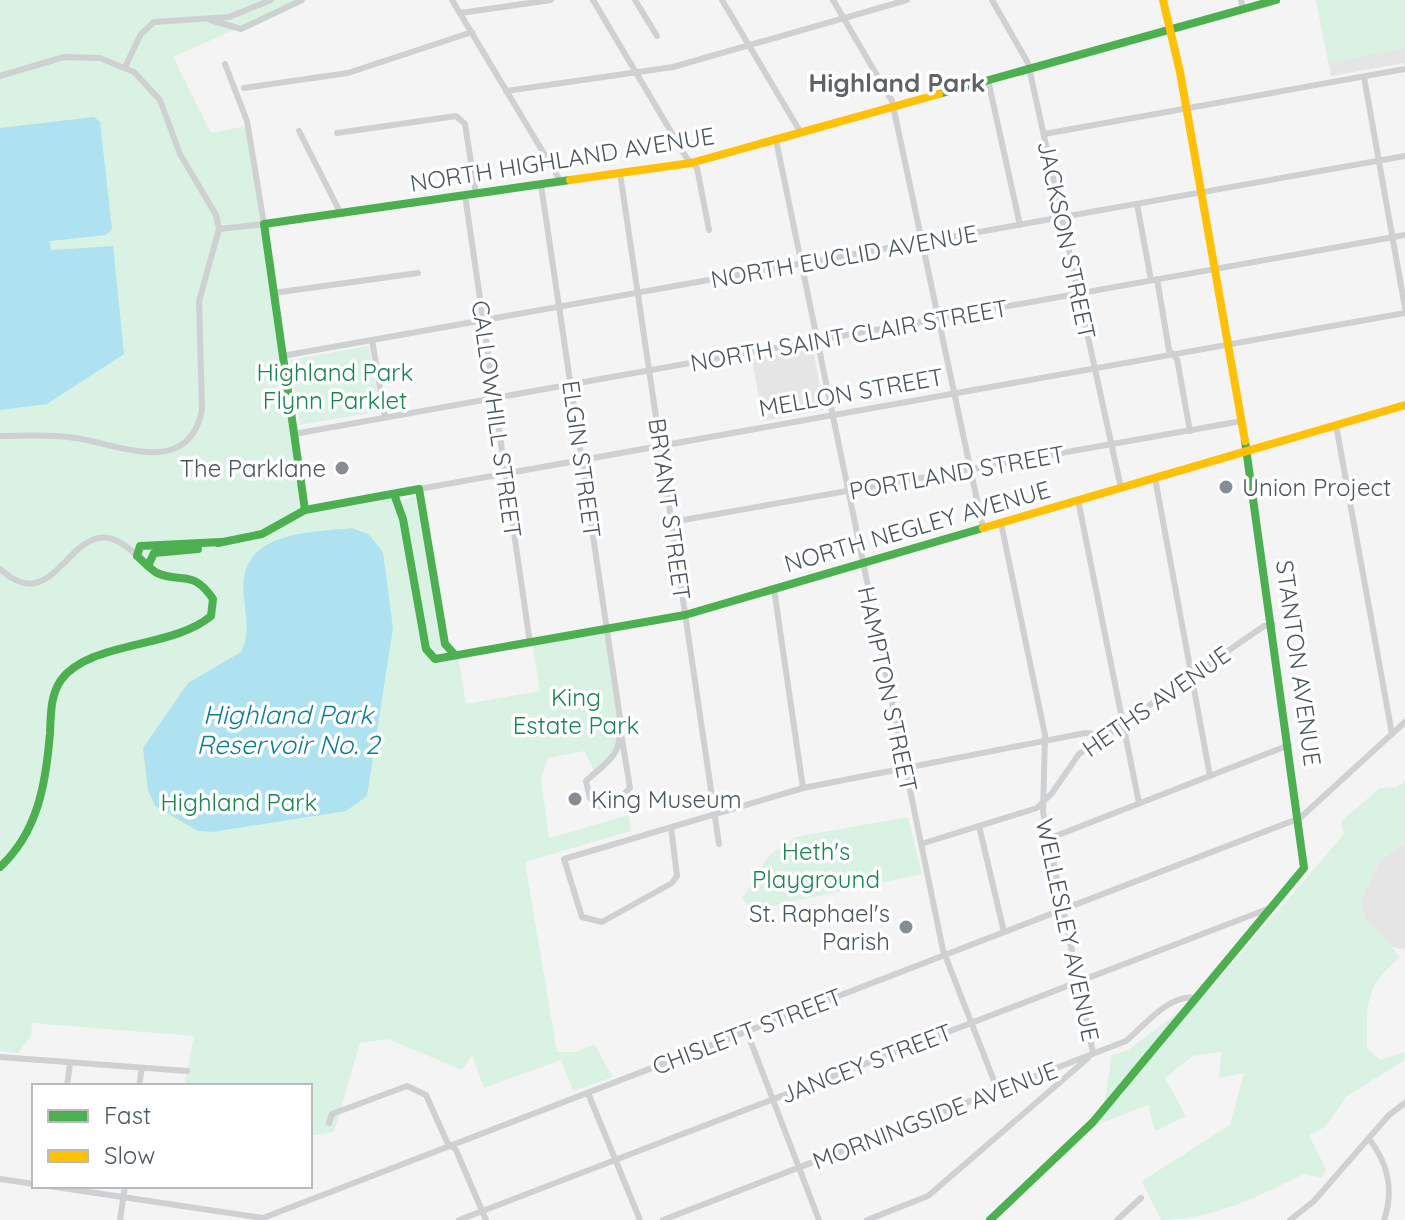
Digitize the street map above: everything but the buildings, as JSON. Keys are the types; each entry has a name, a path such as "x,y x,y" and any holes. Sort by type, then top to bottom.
{"main road":[{"name":"STANTON AVENUE","path":"990,1220 1093,1122 1304,868 1300,818 1247,451 1186,108 1163,0"},
{"name":"NORTH HIGHLAND AVENUE","path":"264,224 691,163 1171,29 1242,5 1276,0"},
{"path":"264,224 305,510"},
{"name":"NORTH NEGLEY AVENUE","path":"394,494 403,519 426,649 435,659 685,615 1405,405"},
{"path":"419,489 445,644 455,656"},
{"name":"MELLON STREET","path":"221,542 262,534 305,510 419,489"},
{"path":"0,867 18,850 36,809 46,777 53,696 59,682 98,658 124,647 189,633 208,620 213,599 203,584 188,577 158,573 137,556 144,544 178,546 221,542"},
{"path":"148,566 154,553 185,552 221,542"}],"street":[{"path":"125,67 137,41 150,24 229,17 269,0"},
{"path":"207,19 241,29 302,0"},
{"path":"452,0 561,182"},
{"path":"460,13 551,0"},
{"path":"593,0 691,163 697,168 709,230"},
{"path":"635,0 657,36"},
{"path":"722,0 801,133"},
{"path":"833,0 894,107 983,528"},
{"path":"506,91 673,67 907,0"},
{"name":"JACKSON STREET","path":"992,0 1029,69 1121,488"},
{"path":"244,88 348,73 472,32"},
{"path":"0,76 72,56 100,58 125,67 146,82 160,100 184,163 216,215 219,229 199,301 202,410 197,426 185,441 165,451 139,453 68,437 0,436"},
{"path":"225,64 247,121 264,224"},
{"path":"1044,134 1405,69"},
{"path":"1364,77 1405,311"},
{"path":"988,80 1020,225"},
{"path":"337,133 456,116 462,118 476,194"},
{"path":"299,131 341,214"},
{"name":"HAMPTON STREET","path":"776,140 945,955 998,1091"},
{"name":"NORTH EUCLID AVENUE","path":"282,356 1405,156"},
{"name":"BRYANT STREET","path":"620,173 719,844"},
{"name":"ELGIN STREET","path":"541,185 630,790 614,804 598,806 590,798 586,781 613,759 621,733"},
{"name":"CALLOWHILL STREET","path":"465,195 530,643"},
{"path":"1137,204 1190,431"},
{"name":"NORTH HIGHLAND AVENUE","path":"219,229 264,224"},
{"name":"NORTH SAINT CLAIR STREET","path":"294,434 1405,235"},
{"path":"273,293 418,273"},
{"name":"MELLON STREET","path":"419,489 1405,311"},
{"path":"372,340 385,417"},
{"name":"PORTLAND STREET","path":"672,522 1242,421"},
{"path":"1336,425 1392,734"},
{"path":"1155,478 1210,776"},
{"path":"1078,500 1139,803"},
{"name":"WELLESLEY AVENUE","path":"1001,523 1045,741 1042,803 1048,839 1093,1053"},
{"path":"0,569 25,583 45,581 61,569 79,545 98,537 125,544 137,556"},
{"path":"774,589 803,788"},
{"name":"HETHS AVENUE","path":"1042,803 1079,754 1264,626 1273,624"},
{"name":"CHISLETT STREET","path":"64,1188 263,1219 1300,818 1405,722"},
{"path":"671,827 677,876 672,883 602,922 589,921 577,911 563,860 671,827 715,815 803,788 1085,733 1105,735"},
{"path":"1048,839 1289,745"},
{"path":"613,759 619,763 627,760"},
{"path":"921,844 1037,808 1042,803"},
{"path":"979,826 1004,932"},
{"name":"JANCEY STREET","path":"459,1220 1272,907"},
{"name":"MORNINGSIDE AVENUE","path":"663,1220 1126,1041 1184,996 1196,998"},
{"path":"747,1032 819,1220"},
{"path":"867,1220 928,1196 1093,1053"},
{"path":"0,1057 187,1071"},
{"path":"67,1084 70,1063"},
{"path":"139,1084 142,1068"},
{"path":"329,1123 332,1114 407,1086 426,1095 486,1220"},
{"path":"588,1093 640,1220"},
{"path":"1290,1220 1314,1201 1389,1115 1405,1103"},
{"path":"1369,1139 1381,1156 1389,1181 1384,1220"},
{"path":"0,1179 32,1184"},
{"path":"120,1220 125,1188"},
{"path":"1117,1220 1141,1198"}],"shaded area":[{"path":"1316,0 1405,0 1405,63 1331,76"},
{"path":"813,348 824,410 763,421 752,359"},
{"path":"1405,842 1405,950 1392,947 1365,920 1361,899 1379,862"}],"green space":[{"name":"Highland Park","path":"0,0 302,0 173,57 211,133 247,126 305,510 394,494 430,658 458,655 466,704 540,691 532,642 607,629 620,718 616,752 596,775 584,751 548,758 541,779 549,838 629,815 631,831 525,862 557,1052 576,1052 594,1044 613,1077 573,1091 561,1060 484,1088 472,1055 462,1070 388,1039 360,1043 334,1132 312,1136 312,1084 184,1084 194,1036 32,1023 31,1036 18,1053 0,1051"},
{"path":"1316,0 1405,0 1405,48 1329,63"},
{"name":"Highland Park Flynn Parklet","path":"369,346 380,411 300,425 290,360"},
{"path":"415,495 443,644 443,650 431,653 402,501"},
{"path":"1405,781 1405,842 1379,862 1361,899 1365,920 1375,927 1400,957 1380,978 1370,997 1367,1048 1380,1060 1405,1052 1405,1060 1347,1096 1325,1127 1309,1135 1326,1169 1322,1178 1304,1174 1217,1211 1161,1220 1142,1181 1230,1125 1244,1073 1219,1078 1221,1052 1193,1056 1165,1078 1186,1116 1155,1131 1148,1105 1101,1123 1112,1055 1128,1050 1211,988 1344,834 1341,821 1380,788 1397,787"},
{"name":"Heth's Playground","path":"908,817 922,874 753,910 742,899 769,855 796,837"}],"water":[{"path":"94,117 100,122 112,229 106,235 50,241 51,250 113,246 124,354 47,404 0,410 0,128"},
{"name":"Highland Park Reservoir No. 2","path":"352,528 368,534 383,552 393,628 367,796 346,811 212,832 198,831 155,806 148,790 143,748 188,683 241,652 246,632 244,576 251,560 263,548 278,540"}],"traffic: fast":[{"path":"939,94 1276,0"},
{"path":"305,510 264,224 570,180"},
{"path":"990,1220 1093,1122 1304,868 1245,441"},
{"path":"218,543 262,534 305,510 419,489 445,644 455,655"},
{"path":"394,494 403,519 426,649 435,659 685,615 983,528"},
{"path":"0,867 23,838 38,806 46,770 53,699 61,680 74,667 91,658 175,634 195,627 211,616 213,599 206,590 193,580 154,571 137,556 140,546 221,542"},
{"path":"148,566 154,553 198,549"}],"traffic: slow":[{"path":"1163,0 1180,72 1245,441"},
{"path":"570,180 691,163 939,94"},
{"path":"983,528 1405,405"}],"place":[{"name":"The Parklane","path":"342,468"},
{"name":"Union Project","path":"1226,487"},
{"name":"King Museum","path":"575,799"},
{"name":"St. Raphael's Parish","path":"906,927"}],"district":[{"name":"Highland Park","path":"897,82"}],"park label":[{"name":"King Estate Park","path":"576,711"}]}
